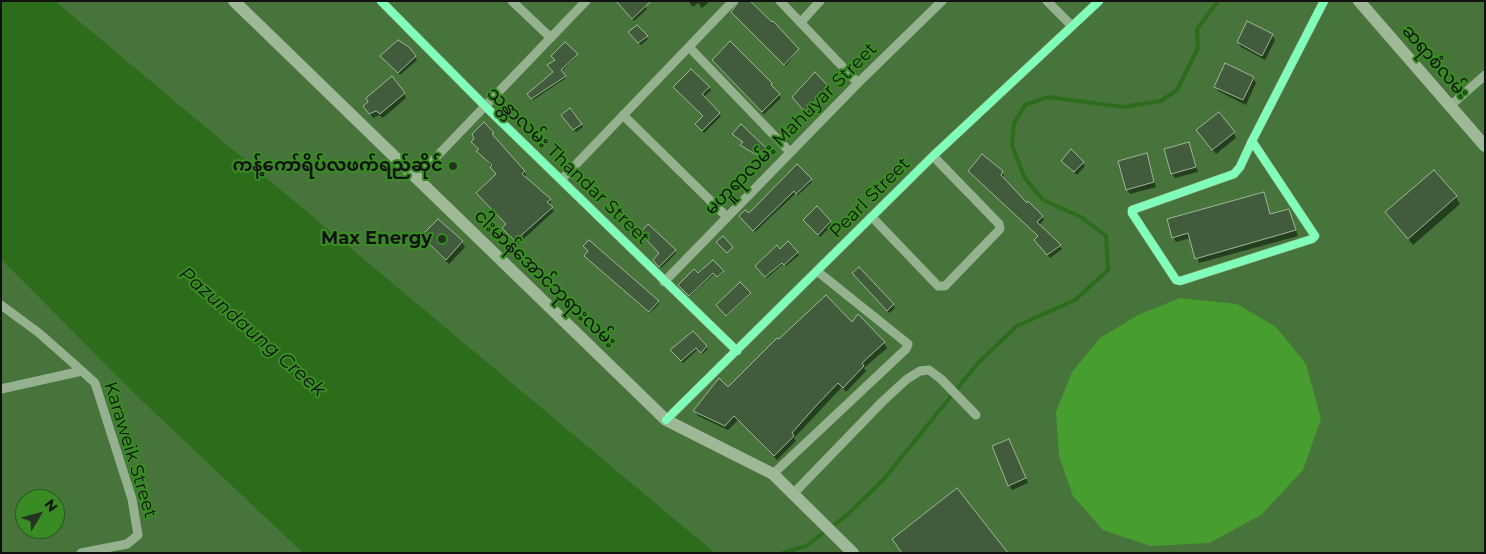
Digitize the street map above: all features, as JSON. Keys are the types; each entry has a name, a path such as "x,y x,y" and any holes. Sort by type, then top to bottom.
{"main road":[{"name":"ငါးမာန်အောင်ဘုရားလမ်း","path":"234,1 666,420 773,474 854,553"},
{"name":"ဆရာစံလမ်း","path":"1359,1 1485,146"}],"street":[{"name":"သန္တာလမ်း Thandar Street","path":"380,1 664,282 737,351"},
{"path":"512,1 550,38"},
{"path":"416,178 586,1"},
{"path":"561,180 733,1"},
{"path":"780,1 858,83"},
{"path":"801,22 820,1"},
{"name":"မဟူရာလမ်း Mahuyar Street","path":"664,282 858,83 942,1"},
{"path":"1047,1 1071,25"},
{"name":"Pearl Street","path":"666,420 933,156 1098,1"},
{"path":"1252,140 1315,236 1189,278 1176,280 1132,213 1132,210 1234,174 1240,167 1252,140 1324,1"},
{"path":"689,47 790,152"},
{"path":"1450,106 1485,76"},
{"path":"623,116 727,217"},
{"path":"872,217 938,286 945,286 1000,229 999,224 933,156"},
{"path":"773,474 906,349 908,344 817,271"},
{"path":"1,305 39,333 82,371"},
{"path":"794,493 907,379 920,371 929,370 950,387 976,415"},
{"name":"Karaweik Street","path":"1,389 82,371 95,383 103,403 132,499 138,535 127,544 81,553"}],"shaded area":[{"path":"1180,298 1237,304 1276,327 1306,364 1321,419 1303,470 1261,515 1209,543 1151,546 1103,530 1073,496 1059,456 1056,412 1072,372 1100,338 1138,315"}],"water":[{"name":"Pazundaung Creek","path":"1,1 55,1 715,553 303,553 136,395 1,259"}],"building":[{"path":"616,1 651,1 632,19"},
{"path":"739,1 750,1 773,21 799,49 784,65 731,12"},
{"path":"1247,21 1273,34 1262,56 1237,42"},
{"path":"637,25 648,36 638,43 628,32"},
{"path":"398,40 409,47 416,56 398,73 380,56"},
{"path":"730,41 772,83 771,85 780,94 762,112 712,60"},
{"path":"565,42 578,54 561,70 566,76 531,99 527,94 553,72 547,65 555,60 551,56"},
{"path":"1225,63 1254,77 1243,100 1214,87"},
{"path":"691,69 710,87 702,94 720,113 702,131 695,124 703,116 673,87"},
{"path":"815,72 829,87 805,112 792,97"},
{"path":"392,76 405,93 380,114 376,111 369,114 363,106 368,102 366,98"},
{"path":"570,108 582,124 573,130 561,115"},
{"path":"1219,112 1235,132 1212,150 1196,130"},
{"path":"484,122 494,133 492,134 525,171 522,174 551,199 547,202 553,207 515,241 502,228 506,224 476,193 496,174 490,167 492,165 476,151 479,149 471,142 474,139 472,134"},
{"path":"741,124 770,152 763,159 740,145 743,142 732,134"},
{"path":"1189,142 1196,167 1171,174 1164,149"},
{"path":"1071,149 1084,162 1074,172 1061,161"},
{"path":"1147,153 1154,182 1126,190 1118,161"},
{"path":"982,154 1003,171 1001,175 1027,203 1028,201 1043,216 1037,222 1061,245 1047,255 1034,240 1038,236 968,171"},
{"path":"797,164 812,179 796,194 794,191 753,231 739,216 745,210 749,213"},
{"path":"1434,170 1457,196 1408,239 1385,212"},
{"path":"1264,192 1270,214 1289,209 1296,230 1195,259 1188,233 1172,238 1167,219"},
{"path":"817,206 831,221 818,235 803,220"},
{"name":"Max Energy","path":"438,219 463,241 446,260 421,236"},
{"path":"648,224 676,250 659,267 653,260 659,253 640,233"},
{"path":"723,236 733,247 727,253 716,242"},
{"path":"589,240 659,301 649,312 584,256 588,251 583,246"},
{"path":"788,241 798,252 784,265 782,263 765,277 755,266 777,245 780,249"},
{"path":"713,260 724,271 717,277 713,273 689,296 678,285 694,269 698,273"},
{"path":"859,267 894,304 887,311 852,273"},
{"path":"740,282 751,293 726,316 716,305"},
{"path":"826,295 852,322 858,314 885,342 862,363 864,366 843,388 838,383 792,433 794,436 774,456 734,416 725,426 693,411 719,378 728,387 777,338 779,339"},
{"path":"693,331 707,346 701,353 696,348 681,361 670,350"},
{"path":"1009,439 1026,478 1008,486 992,446"},
{"path":"957,488 1008,553 902,553 892,539"}],"waterway":[{"path":"783,553 806,546 847,515 883,480 978,363 1017,326 1075,300 1108,270 1106,236 1081,217 1043,200 1024,177 1012,145 1014,123 1025,105 1048,97 1123,107 1161,101 1177,90 1198,48 1197,29 1218,1"}],"cycle path":[{"path":"381,1 486,107 737,351"},
{"path":"666,420 933,156 1099,1"},
{"path":"1252,141 1315,236 1312,239 1180,281 1176,280 1132,213 1132,210 1234,174 1240,167 1252,141 1324,1"}],"place":[{"name":"ကန့်ကော်ရိပ်လဖက်ရည်ဆိုင်","path":"453,166"},
{"name":"Max Energy","path":"442,239"}]}
